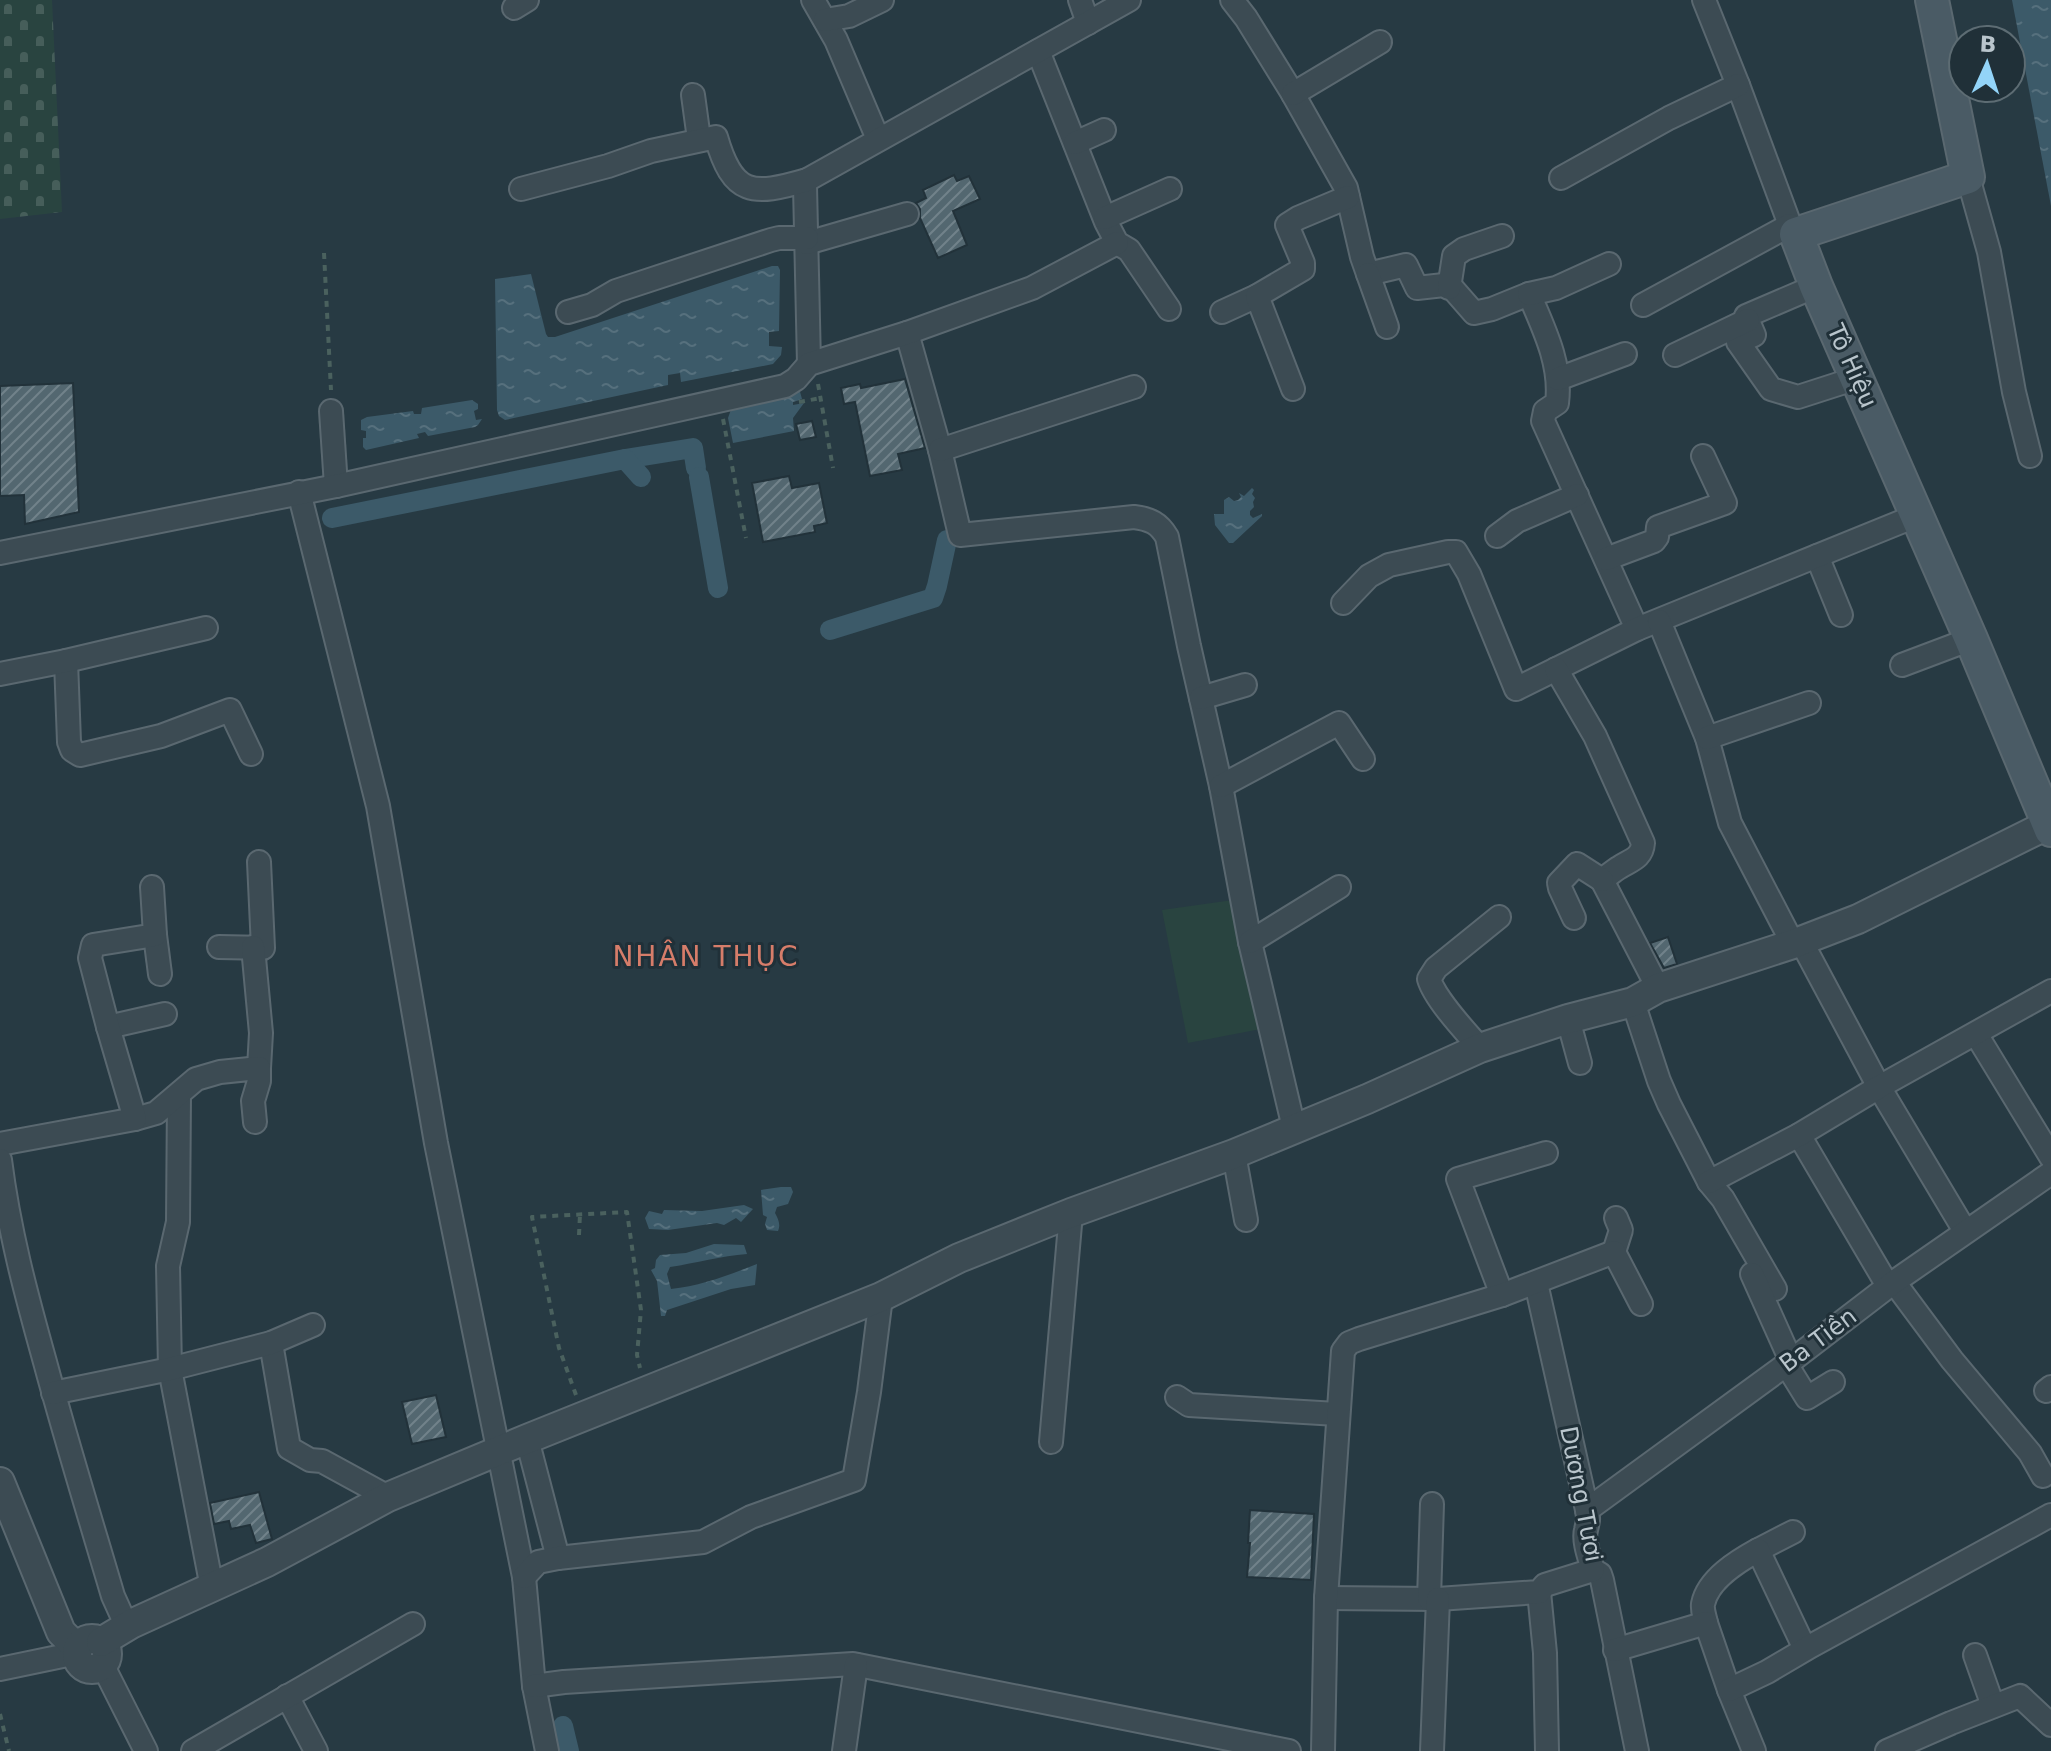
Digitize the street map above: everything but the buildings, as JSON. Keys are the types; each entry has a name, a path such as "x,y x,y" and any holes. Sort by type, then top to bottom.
{"main road":[{"path":"1793,230 1968,177 1932,0"},
{"name":"Tô Hiệu","path":"1793,230 2050,827"}],"street":[{"path":"813,0 836,40 878,139"},
{"path":"825,20 849,16 882,0"},
{"path":"1080,0 1088,23"},
{"path":"1232,0 1293,94 1346,188 1362,257 1387,327"},
{"path":"1643,305 1793,230 1704,0"},
{"path":"521,189 651,151 716,137 722,159 735,179 746,187 763,190 807,180 1124,1"},
{"path":"1293,94 1380,42"},
{"path":"1038,51 1117,243 1129,250 1169,309"},
{"path":"1561,178 1669,118 1738,85"},
{"path":"693,95 699,139"},
{"path":"1075,143 1104,130"},
{"path":"1968,177 1989,252 2014,392 2030,456"},
{"path":"807,180 809,364"},
{"path":"1105,218 1170,189"},
{"path":"1222,312 1303,269 1287,225 1348,197"},
{"path":"568,312 592,305 616,291 771,240 807,240 907,214"},
{"path":"1449,288 1454,256 1464,249 1502,236"},
{"path":"0,553 336,486 785,386 809,364 1032,288 1117,243"},
{"path":"1368,274 1406,265 1417,288 1444,285 1474,313 1556,288 1609,264"},
{"path":"1816,286 1746,316 1754,335 1738,342 1771,389 1798,397 1857,378"},
{"path":"1529,294 1553,352 1559,386 1557,403 1545,411 1543,421 1637,629"},
{"path":"1257,296 1293,389"},
{"path":"1675,355 1748,320"},
{"path":"907,333 960,535 1134,517 1157,523 1163,530 1221,786 1250,942 1294,1128"},
{"path":"1558,379 1625,354"},
{"path":"940,450 1134,387"},
{"path":"331,411 336,486"},
{"path":"1606,559 1654,541 1658,527 1725,503 1703,456"},
{"path":"299,492 378,806 436,1143 524,1577 534,1686 547,1751"},
{"path":"1497,536 1517,521 1577,495"},
{"path":"1343,603 1369,576 1389,565 1456,552 1469,574 1516,689 1637,629 1918,515"},
{"path":"1817,556 1841,615"},
{"path":"1659,621 1707,738 1730,823 1879,1087 1965,1231"},
{"path":"0,674 206,628"},
{"path":"1902,665 1971,639"},
{"path":"66,661 69,742 72,750 80,755 161,736 230,710 251,754"},
{"path":"1556,669 1595,736 1643,843 1643,850 1637,858 1602,880"},
{"path":"1201,698 1245,685"},
{"path":"1707,738 1809,703"},
{"path":"1221,786 1272,768 1339,723 1363,759"},
{"path":"0,1669 90,1651 127,1627 267,1562 388,1497 881,1297 959,1258 1071,1213 1234,1154 1480,1048 1568,1019 1633,1002 1658,988 1797,943 1858,919 2050,827"},
{"path":"219,947 263,948 259,862"},
{"path":"1574,918 1559,883 1577,864 1602,880 1658,988"},
{"path":"152,887 160,974"},
{"path":"1250,942 1339,887"},
{"path":"1480,1048 1429,979 1436,968 1499,917"},
{"path":"135,1119 90,958 93,945 155,935"},
{"path":"253,947 261,1033 259,1081 253,1101 255,1122"},
{"path":"1709,1182 1799,1135 2051,991"},
{"path":"1633,1002 1659,1081 1709,1182 1723,1199 1775,1289"},
{"path":"108,1027 165,1014"},
{"path":"1568,1019 1580,1063"},
{"path":"1976,1034 2051,1157"},
{"path":"127,1627 113,1596 7,1248 13,1151 156,1113 196,1079 220,1072 259,1068"},
{"path":"179,1095 178,1222 168,1266 170,1369 212,1588"},
{"path":"1799,1135 1891,1284 2030,1453 2043,1476"},
{"path":"1502,1295 1458,1179 1546,1153"},
{"path":"1234,1154 1246,1220"},
{"name":"Ba Tiền","path":"1587,1510 1891,1284 2051,1173"},
{"path":"1051,1442 1071,1213"},
{"path":"1616,1218 1621,1230 1614,1252 1641,1304"},
{"path":"1724,1220 1756,1282 1788,1362 1807,1398 1833,1382"},
{"path":"1323,1751 1326,1598 1341,1356 1349,1343 1359,1339 1502,1295 1614,1252"},
{"name":"Dương Tươi","path":"1536,1283 1587,1510 1589,1524 1585,1531 1593,1570 1600,1574 1602,1580 1637,1751"},
{"path":"524,1577 538,1562 558,1558 703,1542 751,1517 854,1480 881,1297"},
{"path":"53,1393 170,1369 271,1343 313,1325"},
{"path":"271,1343 289,1448 310,1460 322,1461 388,1497"},
{"path":"1177,1397 1189,1405 1337,1414"},
{"path":"527,1439 558,1558"},
{"path":"0,1482 61,1632 90,1651 146,1751"},
{"path":"1432,1504 1432,1751"},
{"path":"1729,1690 2051,1515"},
{"path":"1754,1751 1729,1690 1706,1623 1703,1603 1733,1564 1793,1532"},
{"path":"1758,1550 1805,1649"},
{"path":"1326,1598 1433,1599 1539,1592 1545,1585 1593,1570"},
{"path":"1539,1592 1545,1653 1547,1751"},
{"path":"1615,1650 1706,1623"},
{"path":"193,1751 413,1624"},
{"path":"1975,1655 1993,1706"},
{"path":"534,1686 841,1663 1289,1751"},
{"path":"844,1751 856,1665"},
{"path":"287,1696 316,1751"},
{"path":"1887,1751 2020,1696 2051,1725"}],"path":[{"path":"324,253 331,411"},
{"path":"809,364 817,377 833,468"},
{"path":"793,403 821,398"},
{"path":"720,401 746,538"},
{"path":"576,1395 559,1348 532,1217 627,1212 641,1310 637,1355 640,1368"},
{"path":"579,1235 580,1214"},
{"path":"0,1714 9,1751"}],"green space":[{"path":"0,0 52,0 62,212 0,219"},
{"path":"1233,900 1261,1029 1188,1043 1162,910"}],"water":[{"path":"2012,0 2051,0 2051,206 2027,79 2027,24 2017,24"},
{"path":"778,266 780,270 779,331 769,332 769,346 782,347 781,355 773,364 681,382 680,373 668,375 668,385 505,420 499,416 495,279 531,274 546,334 555,337"},
{"path":"799,388 802,399 793,402 793,405 804,403 793,418 794,431 733,443 728,418 733,404"},
{"path":"472,400 478,404 478,409 474,411 476,420 482,419 475,427 428,436 425,432 417,434 419,438 366,450 363,447 366,431 361,430 361,420 367,417 413,411 414,414 421,414 422,408"},
{"path":"1252,488 1255,498 1250,515 1253,518 1262,516 1233,543 1229,543 1215,525 1214,514 1224,514 1224,500 1229,497 1238,500 1241,497 1239,493 1244,496"},
{"path":"791,1187 793,1192 788,1204 777,1207 778,1231 767,1230 761,1190"},
{"path":"744,1205 753,1209 741,1222 736,1218 724,1225 649,1229 645,1218 649,1211 662,1214 664,1210 702,1211"},
{"path":"714,1244 744,1245 747,1254 670,1267 667,1274 671,1289 704,1283 757,1264 755,1285 731,1289 667,1310 665,1316 661,1316 657,1281 651,1270 655,1268 656,1260 660,1255 686,1253"}],"waterway":[{"path":"625,459 693,448 696,468"},
{"path":"332,518 625,459 641,477"},
{"path":"699,477 718,588"},
{"path":"830,630 933,598 947,540"},
{"path":"563,1726 569,1751"}],"district":[{"name":"NHÂN THỤC","path":"706,956"}]}
